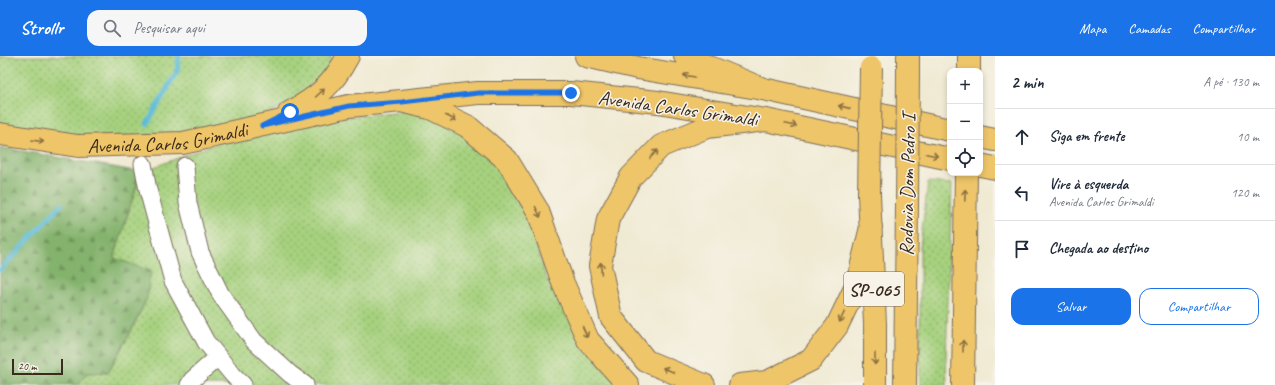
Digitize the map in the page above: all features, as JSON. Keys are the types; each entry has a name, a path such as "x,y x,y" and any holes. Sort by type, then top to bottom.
{"main road":[{"path":"262,126 312,100 328,86 348,56"},
{"name":"Avenida Carlos Grimaldi","path":"586,56 638,68 762,89 947,129"},
{"path":"685,56 762,89"},
{"path":"969,56 969,68"},
{"name":"SP-065","path":"871,62 869,194 876,324 875,385"},
{"name":"Rodovia Dom Pedro I","path":"905,385 908,66"},
{"name":"Avenida Carlos Grimaldi","path":"0,134 78,146 183,143 349,106 402,102 478,93 571,93 658,102 766,120 947,158"},
{"path":"402,102 430,108 467,126 507,160 538,211 563,283 588,340 628,385"},
{"path":"704,385 646,361 611,317 600,266 608,218 631,177 661,146 707,127 766,120"},
{"path":"983,138 995,140"},
{"path":"983,166 995,168"},
{"path":"963,385 966,176"},
{"path":"740,385 766,382 810,360 837,326 854,291 871,227"}],"street":[{"path":"143,164 148,190 173,281 206,342 243,385"},
{"path":"185,166 188,203 200,252 221,295 254,341 290,374 305,385"},
{"path":"189,385 192,380 218,357"}],"green space":[{"path":"0,56 332,56 326,70 316,81 293,100 262,116 195,131 130,137 64,135 0,125"},
{"path":"430,108 486,149 527,215 546,277 588,340 627,385 78,385 86,373 108,372 128,337 147,298 114,258 141,172 262,126"},
{"path":"0,147 141,172 114,258 151,271 147,298 128,337 108,372 87,373 78,385 0,385"},
{"path":"928,182 952,184 946,357 947,385 920,385 920,247"}],"waterway":[{"path":"147,124 177,71 179,56"},
{"path":"0,270 61,205"}],"route":[{"path":"290,112 262,126 349,106 402,102 478,93 571,93"}]}
